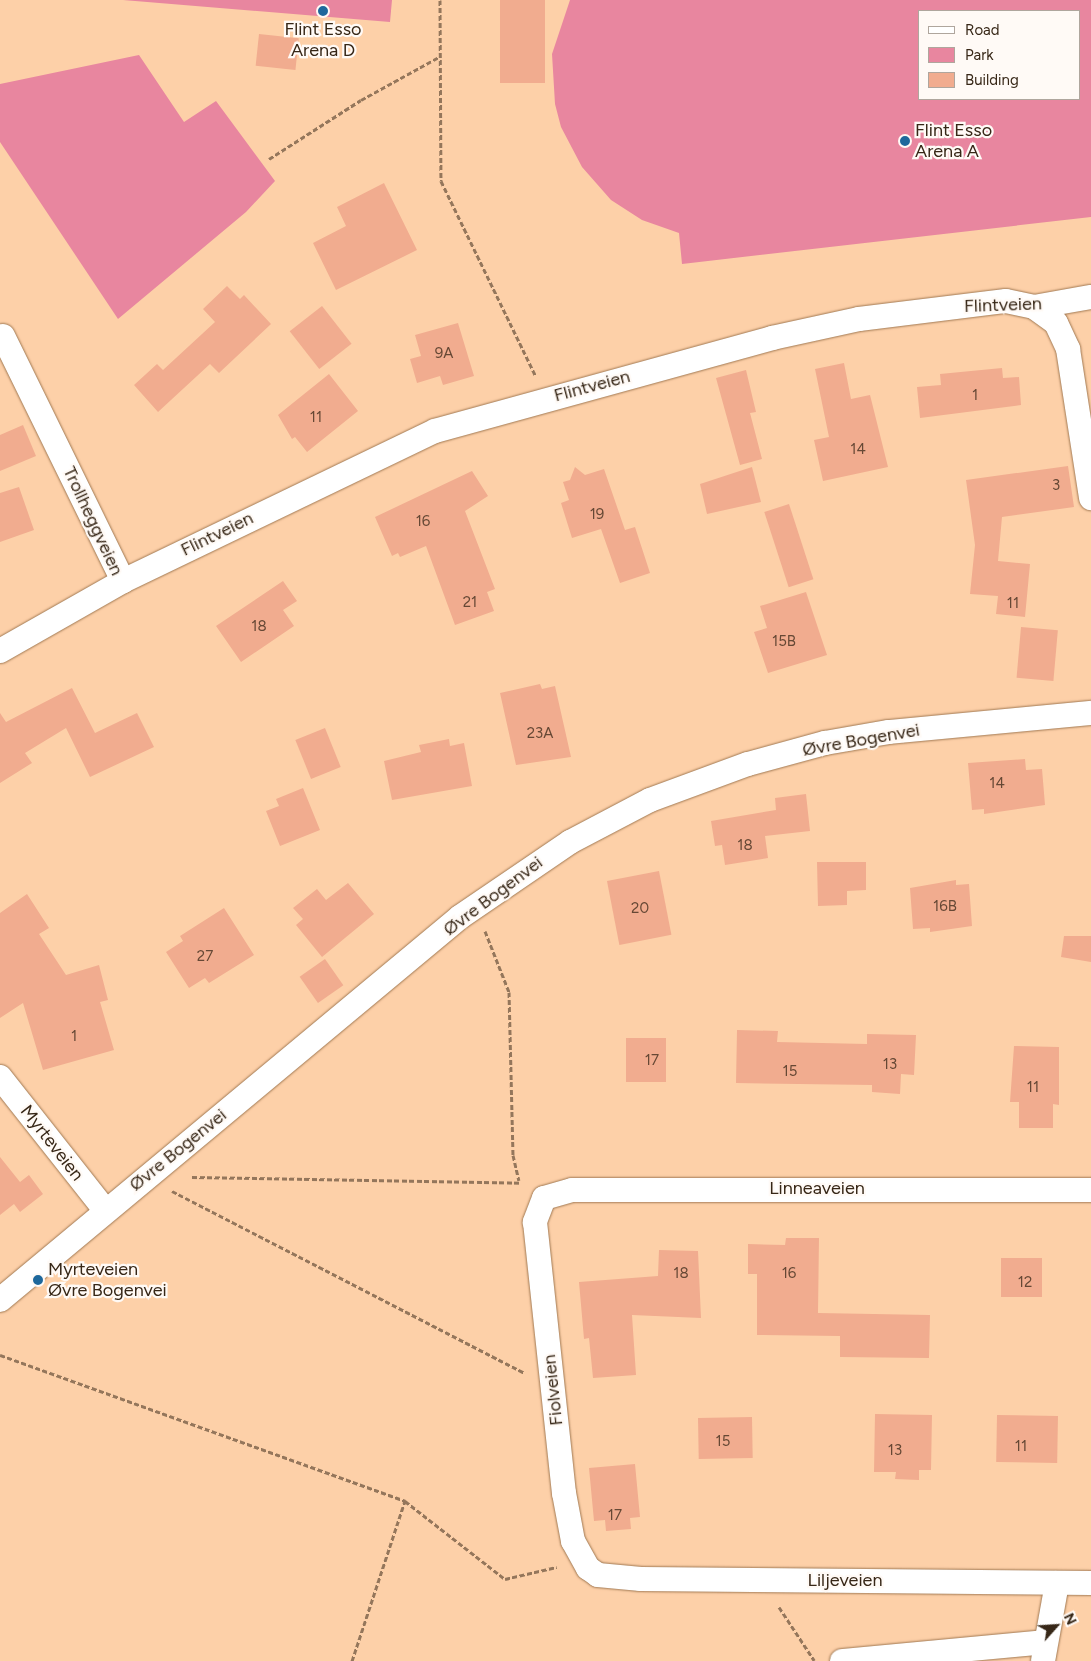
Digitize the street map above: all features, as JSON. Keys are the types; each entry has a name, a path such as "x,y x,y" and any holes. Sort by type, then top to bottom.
{"street":[{"name":"Flintveien","path":"123,581 388,450 436,431 546,398 859,319 1006,301 1034,307 1091,297"},
{"path":"1034,307 1056,323 1068,349 1091,498"},
{"name":"Trollheggveien","path":"0,651 123,581 2,336"},
{"name":"Øvre Bogenvei","path":"0,1300 105,1210 474,907 570,842 650,800 748,764 889,732 1091,713"},
{"name":"Myrteveien","path":"0,1077 105,1210"},
{"name":"Linneaveien","path":"543,1200 572,1190 660,1188 1091,1190"},
{"name":"Fiolveien","path":"543,1200 535,1222 564,1493 573,1541 591,1568"},
{"name":"Liljeveien","path":"591,1568 761,1580 1091,1583"},
{"path":"842,1661 1044,1651 1057,1583"}],"path":[{"path":"440,0 441,181 546,398"},
{"path":"269,159 361,100 439,57"},
{"path":"474,907 509,992 513,1155 519,1180 543,1200"},
{"path":"145,1177 519,1180"},
{"path":"145,1177 552,1387"},
{"path":"0,1355 405,1501 505,1579 591,1568"},
{"path":"352,1661 405,1501"},
{"path":"761,1580 815,1661"}],"green space":[{"name":"Flint Esso Arena D","path":"123,0 392,0 390,22"},
{"path":"570,0 1091,0 1091,217 682,264 679,233 642,220 611,200 582,167 561,127 555,104 552,54"},
{"path":"139,55 184,122 216,101 275,181 246,212 118,319 0,142 0,84"}],"building":[{"path":"500,0 545,0 545,83 500,83"},
{"path":"259,34 299,38 295,70 256,66"},
{"path":"384,183 417,250 336,290 313,243 346,226 337,207"},
{"path":"227,286 240,299 244,295 271,324 219,373 210,364 158,412 134,385 157,364 163,370 215,322 203,309"},
{"path":"322,306 352,344 319,369 290,331"},
{"path":"458,323 474,376 443,385 440,376 417,383 410,359 421,356 415,335"},
{"path":"844,363 851,399 870,395 888,467 823,481 814,440 829,437 815,369"},
{"path":"1002,368 1003,378 1019,377 1021,405 920,418 917,387 941,385 940,374"},
{"path":"746,370 756,412 750,413 762,459 740,465 716,378"},
{"path":"329,374 358,411 307,452 295,437 292,439 278,415"},
{"path":"23,425 36,456 0,471 0,435"},
{"path":"1068,466 1074,507 1002,517 998,561 1030,564 1025,617 996,614 998,596 970,594 975,545 966,480"},
{"path":"575,467 585,475 604,469 625,530 635,527 650,573 620,583 601,529 572,538 561,503 569,500 563,482 570,480"},
{"path":"752,467 761,502 707,514 700,484"},
{"path":"472,471 488,496 465,511 495,589 487,592 494,611 455,625 426,546 400,557 398,553 392,556 375,517"},
{"path":"19,487 34,530 0,542 0,493"},
{"path":"789,504 813,579 789,587 764,512"},
{"path":"283,581 297,601 283,610 294,626 241,662 216,626"},
{"path":"806,592 827,655 768,673 754,632 767,628 760,606"},
{"path":"1021,627 1058,630 1053,681 1017,678"},
{"path":"540,684 542,689 555,686 571,757 516,765 500,693"},
{"path":"72,688 95,733 137,713 154,747 90,777 66,728 25,753 32,763 0,783 0,713 6,722"},
{"path":"325,728 341,767 311,779 295,740"},
{"path":"449,739 450,746 464,743 472,786 392,800 384,761 421,752 419,745"},
{"path":"1025,759 1026,770 1042,769 1045,805 984,814 984,809 972,810 968,763"},
{"path":"303,788 320,830 280,846 266,811 279,806 276,799"},
{"path":"806,794 810,831 765,836 768,858 725,865 722,845 715,846 711,821 776,810 775,798"},
{"path":"817,862 866,862 866,890 847,891 847,905 818,906"},
{"path":"659,871 671,935 619,945 607,881"},
{"path":"956,880 956,885 969,884 972,926 930,932 930,928 913,929 910,888"},
{"path":"348,883 374,914 322,957 296,925 303,919 293,908 317,889 326,900"},
{"path":"27,894 49,928 39,934 66,975 99,965 108,1000 100,1002 114,1050 43,1070 23,1003 0,1018 0,913"},
{"path":"224,908 254,955 209,983 205,978 189,988 166,952 183,941 180,936"},
{"path":"1064,936 1091,936 1091,962 1061,957"},
{"path":"325,959 343,985 318,1003 300,977"},
{"path":"737,1030 778,1031 777,1042 867,1044 867,1034 916,1035 914,1075 901,1074 900,1094 872,1092 872,1085 736,1083"},
{"path":"626,1038 666,1038 666,1082 626,1082"},
{"path":"1014,1046 1059,1047 1059,1105 1053,1104 1053,1128 1019,1128 1019,1102 1010,1102"},
{"path":"0,1157 20,1182 29,1175 43,1194 20,1212 14,1204 0,1215"},
{"path":"786,1238 819,1238 818,1313 930,1315 929,1358 840,1357 840,1336 757,1335 757,1274 748,1274 748,1244 785,1245"},
{"path":"659,1250 698,1251 701,1318 632,1315 636,1375 593,1378 589,1338 584,1339 579,1282 658,1276"},
{"path":"1001,1258 1042,1258 1042,1297 1001,1297"},
{"path":"875,1414 932,1415 931,1470 919,1470 919,1480 895,1479 896,1472 874,1472"},
{"path":"997,1415 1058,1416 1057,1463 996,1462"},
{"path":"752,1417 753,1458 699,1459 698,1418"},
{"path":"635,1464 640,1517 630,1518 631,1529 606,1531 605,1520 594,1521 589,1468"}],"place":[{"name":"Flint Esso Arena D","path":"323,11"},
{"name":"Flint Esso Arena A","path":"905,141"},
{"name":"Myrteveien Øvre Bogenvei","path":"38,1280"}]}
